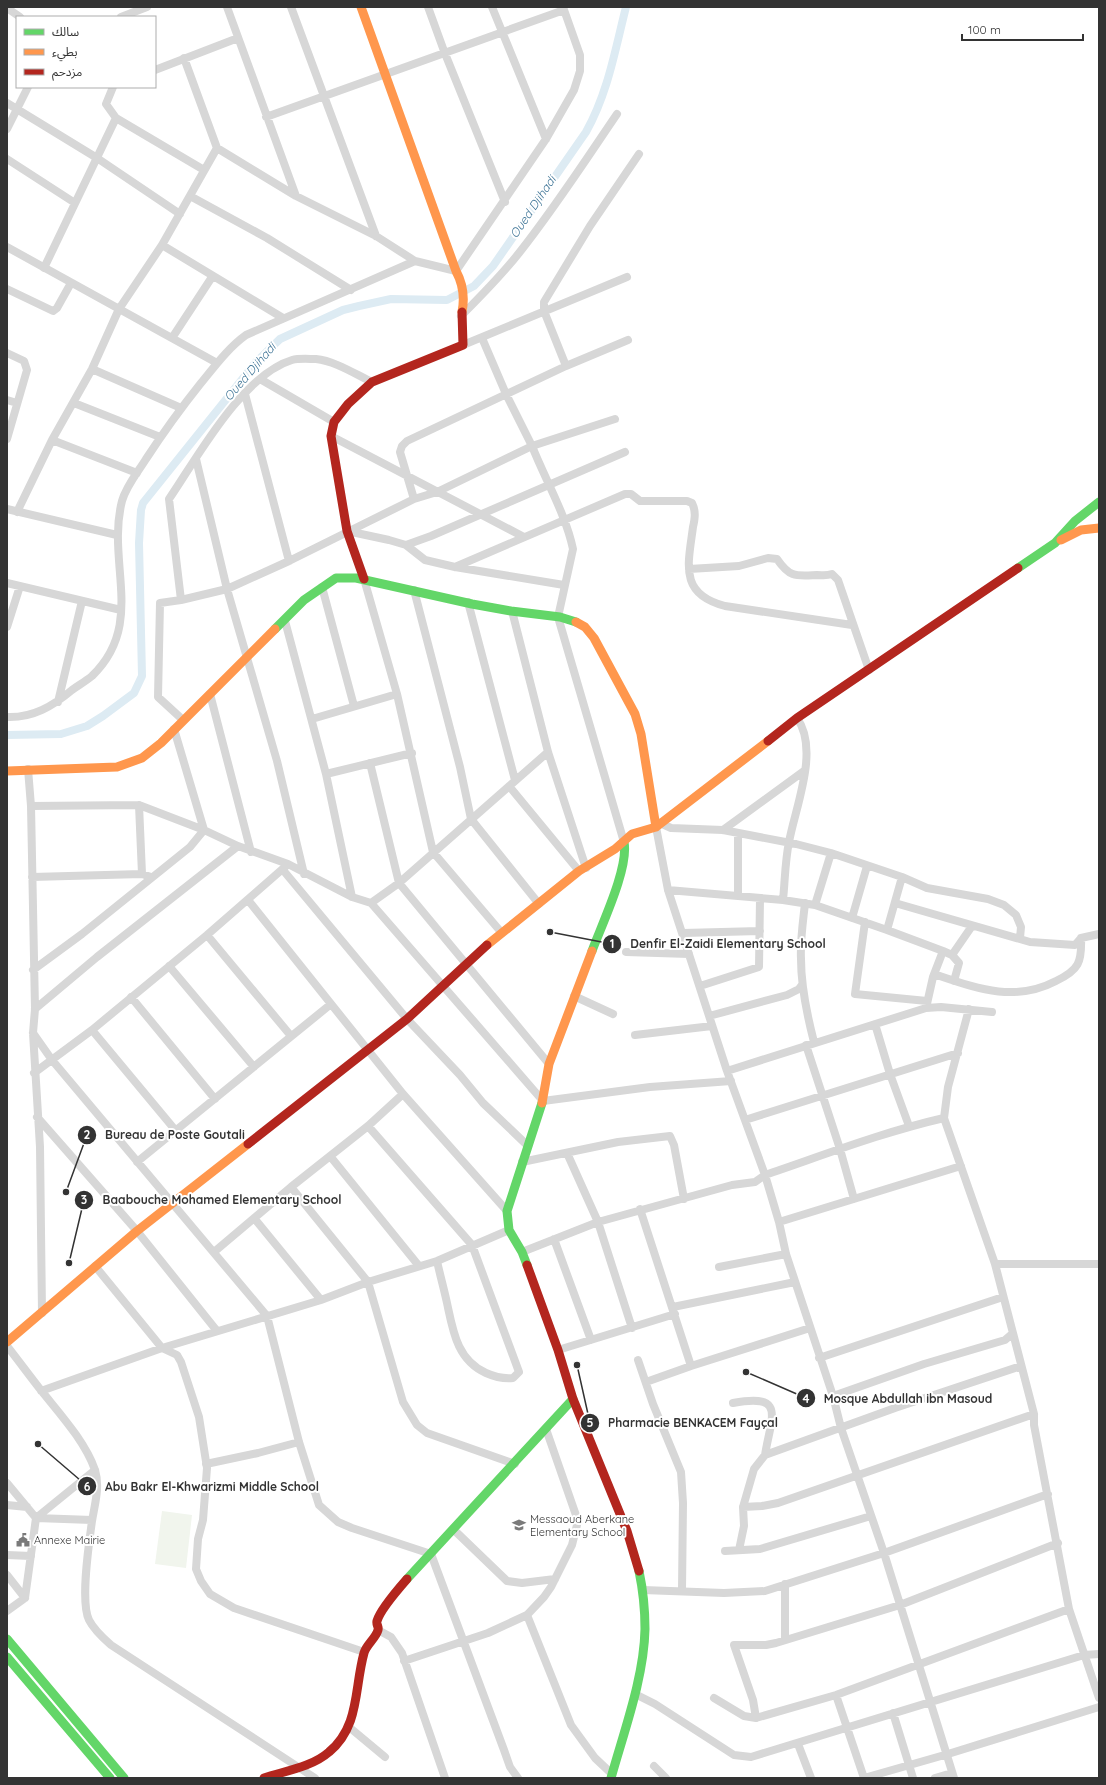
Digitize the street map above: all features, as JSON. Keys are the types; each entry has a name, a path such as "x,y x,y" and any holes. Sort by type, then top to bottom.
{"street":[{"path":"124,16 147,7"},
{"path":"227,7 296,196"},
{"path":"291,7 376,236"},
{"path":"361,7 456,271 461,280 464,302 461,316 463,345"},
{"path":"428,7 444,51 505,202"},
{"path":"492,7 546,139"},
{"path":"7,8 19,16"},
{"path":"266,116 564,8 580,55 580,71 574,90 546,139 505,202 456,271"},
{"path":"156,70 238,38"},
{"path":"184,58 217,148 296,196 376,236 415,261 456,271"},
{"path":"7,129 27,88"},
{"path":"113,88 106,104 116,118 204,170"},
{"path":"7,103 97,158 180,214"},
{"path":"461,316 490,286 539,227 617,114"},
{"path":"44,268 116,118"},
{"path":"18,512 52,440 92,369 119,309 162,245 217,148"},
{"path":"566,366 544,311 544,302 590,226 639,154"},
{"path":"7,159 75,203"},
{"path":"190,196 267,238 351,290"},
{"path":"162,245 212,277 283,318"},
{"path":"7,247 217,363"},
{"path":"7,717 28,715 58,702 91,676 105,660 118,639 122,592 117,535 122,501 137,473 160,437 217,363 235,343 246,335 415,261"},
{"path":"172,338 212,277"},
{"path":"501,932 433,852 412,753 397,694 364,579 347,531 331,436 334,422 348,404 372,382 627,277"},
{"path":"7,289 53,311 57,308 71,283"},
{"path":"482,338 506,394 532,446 564,519 573,550 558,617 626,852 617,885 548,1064 543,1101 507,1211 509,1230 522,1252 558,1350 573,1399 626,1531 639,1568 643,1590 643,1646 635,1694 612,1776"},
{"path":"414,499 400,452 402,446 407,441 566,366 628,340"},
{"path":"7,353 24,361 27,366 7,439"},
{"path":"181,600 169,499 226,414 260,379 274,369 292,360 305,359 324,361 372,382"},
{"path":"92,369 181,408"},
{"path":"260,379 334,422"},
{"path":"245,394 289,561"},
{"path":"7,400 17,403"},
{"path":"74,403 160,437"},
{"path":"183,720 158,697 160,603 181,600 227,589 289,561 414,499 437,492 532,446 615,418"},
{"path":"331,436 524,537"},
{"path":"52,440 137,473"},
{"path":"406,545 482,515 625,452"},
{"path":"196,459 227,589 277,761 304,874"},
{"path":"455,567 625,494 631,494 640,501 687,500 692,503 695,514 690,569 694,588 700,596 710,602 852,625"},
{"path":"1056,543 1075,521 1099,502"},
{"path":"7,509 117,535"},
{"path":"7,1342 137,1231 407,1019 501,932 583,870 616,849 632,834 658,825 797,718 1056,543 1081,530 1099,528"},
{"path":"347,531 406,545 425,560 455,567 564,585"},
{"path":"690,569 739,566 768,558 777,559 784,570 792,575 807,577 818,575 826,576 832,574 840,586 852,625 869,670"},
{"path":"7,770 117,767 133,764 156,749 174,729 247,659 304,600 336,578 346,577 364,579 512,611 558,617 578,622 593,636 628,698 642,734 668,890 727,1071 765,1175 779,1222 786,1254 833,1396 841,1428 884,1553 948,1754 953,1776 934,1778"},
{"path":"7,583 121,610"},
{"path":"7,627 20,586"},
{"path":"322,587 354,706"},
{"path":"414,590 472,819 539,904"},
{"path":"58,702 82,601"},
{"path":"468,602 512,783 583,870"},
{"path":"512,611 548,752 583,870"},
{"path":"284,621 326,774 352,897"},
{"path":"210,694 251,852"},
{"path":"312,719 397,694"},
{"path":"784,900 788,842 801,796 806,748 803,733 797,718"},
{"path":"174,729 204,830"},
{"path":"371,903 399,883 548,752"},
{"path":"326,774 412,753"},
{"path":"370,763 399,883 548,1064"},
{"path":"28,770 31,806 35,1009 34,1073 40,1147 42,1313"},
{"path":"724,830 804,772"},
{"path":"31,806 139,805 204,830 352,897 371,903 543,1101"},
{"path":"139,805 142,874"},
{"path":"658,825 671,828 724,830 788,842 831,853 867,866 902,876 927,888 988,899 1004,905 1016,914 1021,927 1020,938"},
{"path":"34,970 82,934 190,847 204,830"},
{"path":"738,833 738,896"},
{"path":"35,1009 238,846"},
{"path":"815,905 831,853"},
{"path":"852,918 867,866"},
{"path":"34,1073 92,1030 207,935 286,867"},
{"path":"286,867 407,1019 483,1103 528,1146"},
{"path":"32,877 142,874 151,877"},
{"path":"887,930 902,876"},
{"path":"668,890 784,900 815,905 952,955 959,963 954,981"},
{"path":"700,986 759,967 760,898"},
{"path":"248,900 404,1094 507,1211"},
{"path":"805,903 801,958 802,985 810,1044 823,1095 854,1199"},
{"path":"895,903 972,926 1038,943 1075,944 1081,938 1099,934"},
{"path":"865,922 855,994 941,1007 992,1012"},
{"path":"952,955 972,926"},
{"path":"682,932 760,931"},
{"path":"207,935 291,1036"},
{"path":"934,974 954,981 1008,993 1041,989 1073,971 1080,962 1081,938"},
{"path":"926,1005 934,974 943,951"},
{"path":"626,952 689,954"},
{"path":"169,966 254,1067"},
{"path":"709,1016 788,994 799,989 802,985"},
{"path":"574,996 614,1014"},
{"path":"131,997 215,1099"},
{"path":"137,1162 176,1132 331,1004"},
{"path":"727,1071 875,1024 926,1005"},
{"path":"969,1009 948,1087 944,1118 995,1264 1034,1414 1034,1426 1058,1543 1069,1609 1099,1698"},
{"path":"875,1024 890,1074 909,1126"},
{"path":"635,1035 712,1026"},
{"path":"92,1030 176,1132"},
{"path":"34,1033 52,1060 267,1316 299,1442 319,1505 338,1522 431,1554"},
{"path":"744,1120 958,1053"},
{"path":"543,1101 650,1087 731,1082"},
{"path":"214,1252 291,1187 368,1126 404,1094"},
{"path":"37,1117 137,1231 217,1331"},
{"path":"522,1252 598,1222 640,1209 684,1199 732,1185 755,1182 765,1175 840,1149 909,1126 944,1118"},
{"path":"368,1126 472,1245 519,1372 513,1378 497,1377 476,1368 467,1360 460,1350 453,1330 437,1261"},
{"path":"522,1162 618,1142 670,1136 674,1145 684,1199"},
{"path":"567,1153 598,1222 632,1328"},
{"path":"330,1156 419,1266"},
{"path":"779,1222 961,1166"},
{"path":"291,1187 368,1282 403,1402 417,1425 427,1433 515,1464"},
{"path":"640,1209 691,1366"},
{"path":"254,1218 320,1300"},
{"path":"41,1390 162,1348 320,1300 368,1282 437,1261 509,1230"},
{"path":"554,1239 591,1340"},
{"path":"719,1267 786,1254"},
{"path":"995,1264 1099,1264"},
{"path":"95,1266 162,1348 178,1355 181,1362 199,1417 206,1464 204,1513 198,1539 196,1563 200,1581 210,1594 234,1608 364,1652"},
{"path":"558,1350 632,1328 674,1311 795,1282"},
{"path":"820,1358 1003,1297"},
{"path":"646,1382 810,1328"},
{"path":"833,1396 924,1364 1005,1340 1012,1334"},
{"path":"7,1346 59,1411 88,1454 95,1470 97,1495 92,1520 84,1598 90,1621 99,1633 121,1652 315,1778"},
{"path":"638,1360 681,1472 683,1503 682,1590"},
{"path":"765,1455 1021,1366"},
{"path":"264,1778 313,1762 329,1752 349,1727 356,1704 364,1652 378,1630 377,1621 396,1591 515,1464 573,1399"},
{"path":"733,1403 756,1399 767,1402 770,1405 772,1415 765,1455 754,1469 744,1507 744,1526 739,1550"},
{"path":"744,1507 778,1503 1034,1414"},
{"path":"404,1661 465,1641 527,1615 544,1597 572,1545 578,1520 546,1429"},
{"path":"206,1464 258,1453 299,1442"},
{"path":"7,1611 25,1598 36,1518 95,1470"},
{"path":"7,1483 10,1492 27,1507 36,1518 92,1520"},
{"path":"643,1590 682,1590 724,1593 765,1591 884,1553 1048,1494"},
{"path":"7,1505 27,1507"},
{"path":"725,1551 760,1549 871,1516"},
{"path":"453,1529 506,1581 522,1583 555,1579"},
{"path":"756,1718 754,1700 734,1645 766,1645 900,1605 1058,1543"},
{"path":"431,1554 465,1641 510,1767 518,1778"},
{"path":"7,1555 31,1556"},
{"path":"7,1575 25,1598"},
{"path":"785,1584 785,1640"},
{"path":"714,1698 744,1716 756,1718 836,1695 1069,1609"},
{"path":"527,1615 571,1725 595,1758 612,1776"},
{"path":"378,1630 394,1640 402,1653 445,1778"},
{"path":"7,1639 124,1778"},
{"path":"635,1694 655,1704 734,1755 751,1757 798,1744 848,1727 1084,1655 1099,1654"},
{"path":"7,1657 110,1778"},
{"path":"836,1695 864,1778 948,1754 1099,1707"},
{"path":"893,1713 913,1778"},
{"path":"349,1727 385,1757"},
{"path":"798,1744 811,1778"},
{"path":"654,1766 666,1778"}],"shaded area":[{"path":"162,1511 192,1515 186,1568 155,1564"}],"waterway":[{"name":"Oued Djihadi","path":"7,735 61,734 87,726 134,693 142,676 139,543 141,510 143,503 256,362 280,339 343,310 391,299 447,300 474,286 493,266 586,132 594,117 605,87 626,7"}],"traffic: fast":[{"path":"1018,568 1055,543 1075,521 1099,502"},
{"path":"275,629 304,600 336,578 356,578 472,604 511,611 560,617 576,622"},
{"path":"592,951 619,881 623,866 624,842"},
{"path":"527,1265 522,1252 509,1230 507,1211 542,1103"},
{"path":"407,1579 573,1399"},
{"path":"611,1778 637,1685 644,1648 645,1614 639,1571"},
{"path":"7,1639 124,1778"},
{"path":"7,1657 110,1778"}],"traffic: slow":[{"path":"361,7 460,281 463,291 462,312"},
{"path":"1061,540 1081,530 1099,528"},
{"path":"576,622 585,627 594,638 635,714 641,734 656,827"},
{"path":"7,771 117,767 142,758 161,743 275,629"},
{"path":"487,945 579,871 615,849 632,834 656,827 768,741"},
{"path":"542,1103 549,1064 592,951"},
{"path":"7,1342 137,1231 248,1144"}],"traffic: jam":[{"path":"364,579 347,531 331,436 334,422 348,404 372,382 463,345 462,312"},
{"path":"768,741 797,718 1018,568"},
{"path":"248,1144 407,1019 487,945"},
{"path":"527,1265 558,1350 573,1399 627,1531 639,1571"},
{"path":"264,1778 298,1768 315,1761 329,1752 339,1742 351,1719 364,1653 377,1633 377,1622 379,1616 390,1599 407,1579"}],"place":[{"name":"Denfir El-Zaidi Elementary School","path":"550,932"},
{"name":"Bureau de Poste Goutali","path":"66,1192"},
{"name":"Baabouche Mohamed Elementary School","path":"69,1263"},
{"name":"Pharmacie BENKACEM Fayçal","path":"577,1365"},
{"name":"Mosque Abdullah ibn Masoud","path":"746,1372"},
{"name":"Abu Bakr El-Khwarizmi Middle School","path":"38,1444"},
{"name":"Messaoud Aberkane Elementary School","path":"519,1525"},
{"name":"Annexe Mairie","path":"23,1540"}]}
